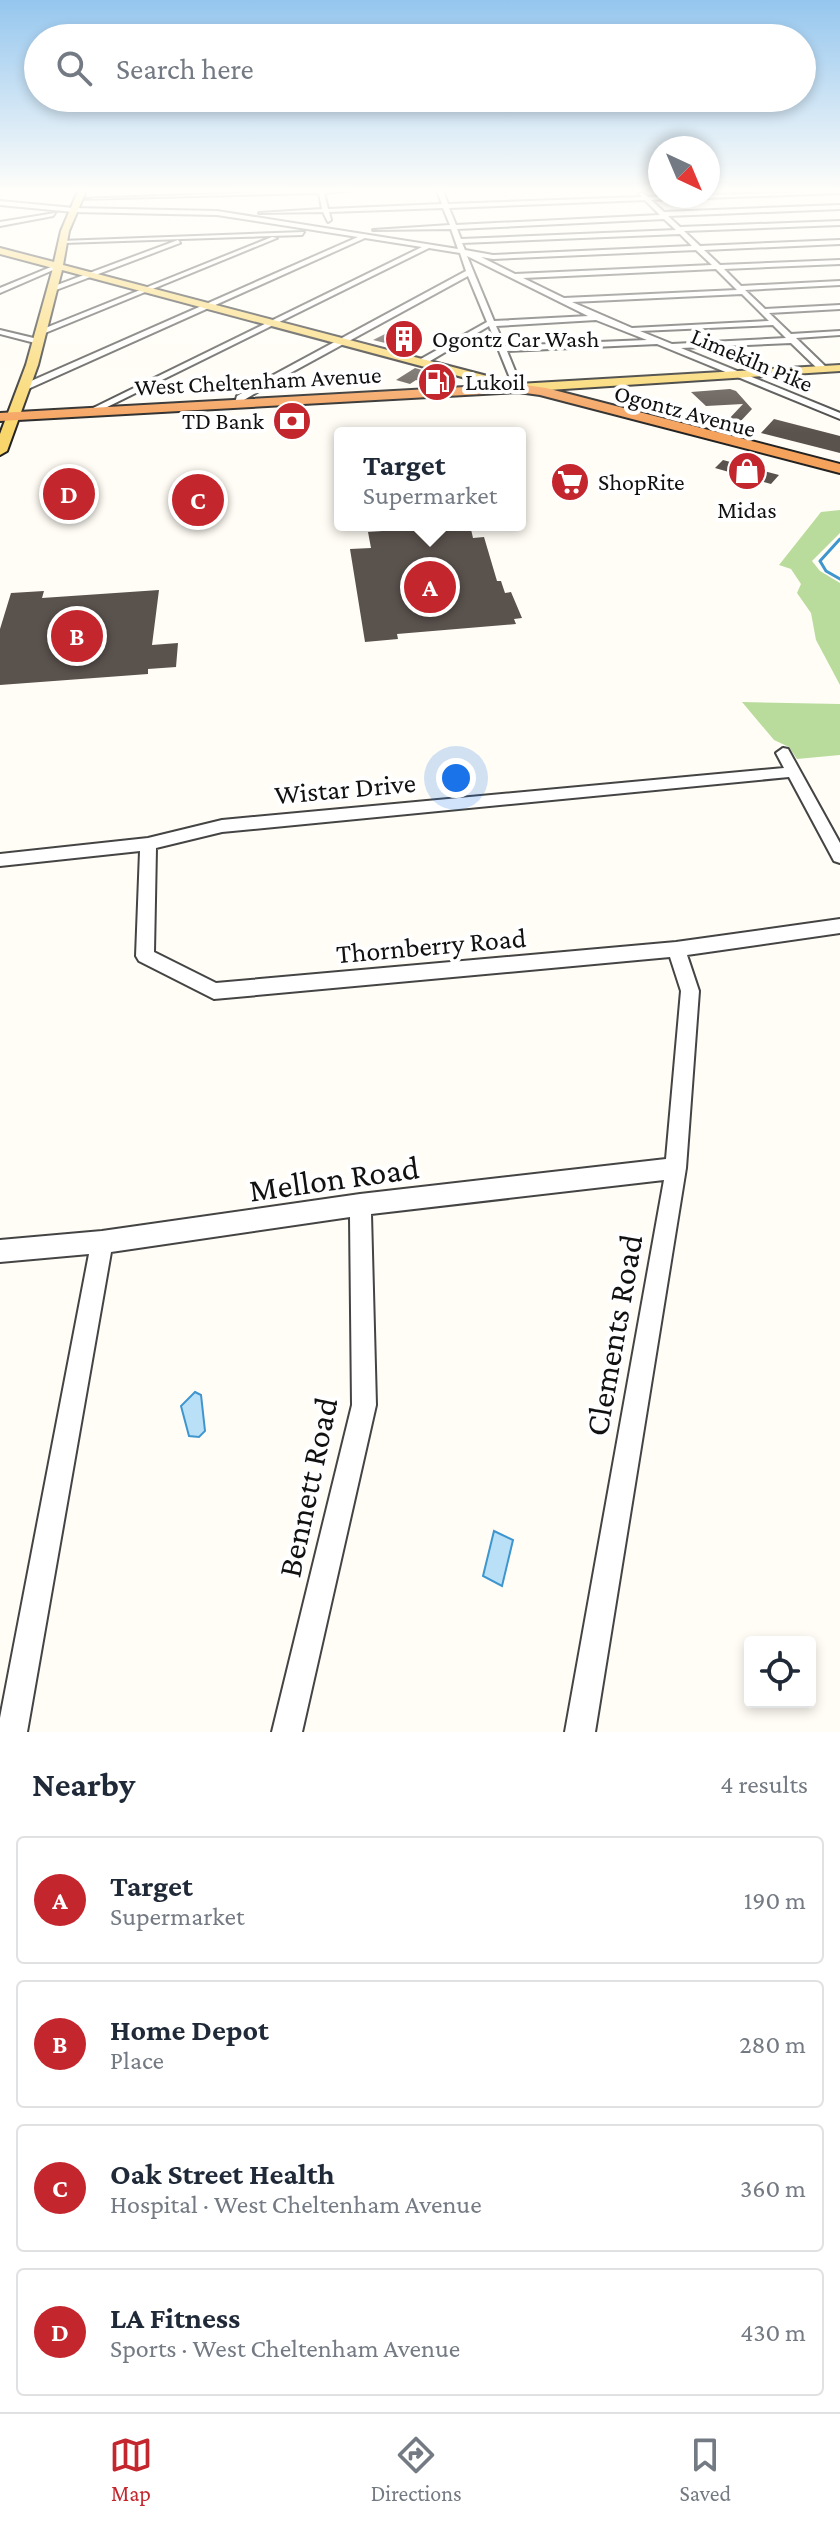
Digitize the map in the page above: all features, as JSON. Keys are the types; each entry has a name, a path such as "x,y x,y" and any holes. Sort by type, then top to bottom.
{"highway":[{"path":"461,391 477,383 468,374"},
{"name":"West Cheltenham Avenue","path":"7,417 518,388"},
{"name":"Ogontz Avenue","path":"518,388 562,396 840,469"},
{"name":"Ogontz Avenue","path":"518,388 535,396 840,477"}],"main road":[{"path":"0,451 7,417 25,387 57,272"},
{"name":"Ogontz Avenue","path":"81,272 518,388"},
{"path":"518,388 840,368"}],"street":[{"path":"1,290 44,272"},
{"path":"53,288 95,272"},
{"path":"0,332 40,336 190,272"},
{"path":"25,387 283,272"},
{"path":"90,412 376,272"},
{"path":"237,404 240,398 470,272 518,388"},
{"name":"Limekiln Pike","path":"502,272 629,330 840,416"},
{"path":"511,276 607,272"},
{"path":"723,272 823,369"},
{"path":"564,301 840,283"},
{"path":"763,311 840,307"},
{"path":"422,362 478,327 492,323 601,318"},
{"path":"629,330 775,323"},
{"path":"672,347 840,333"},
{"path":"503,349 658,341"},
{"path":"783,753 840,857"},
{"name":"Wistar Drive","path":"0,860 148,844 222,826 792,772"},
{"name":"Thornberry Road","path":"148,844 145,956 214,991 676,949 840,926"},
{"name":"Clements Road","path":"580,1732 676,1168 690,991 676,949"},
{"name":"Mellon Road","path":"0,1251 102,1242 360,1205 676,1168"},
{"name":"Bennett Road","path":"287,1732 364,1405 360,1205"},
{"path":"12,1732 102,1242"}],"green space":[{"path":"840,510 840,533 812,561 820,571 840,583 840,685 816,640 811,613 797,593 801,584 791,569 779,565 821,512"},
{"path":"742,702 840,704 840,755 797,759 789,747 774,740"}],"water":[{"path":"195,1392 201,1395 205,1431 199,1437 189,1436 181,1406"},
{"path":"494,1531 513,1540 502,1586 483,1576"}],"building":[{"path":"389,332 423,340 409,349 373,340"},
{"path":"415,368 451,378 434,386 416,380 410,384 396,380"},
{"path":"736,391 752,409 738,424 727,421 743,404 706,406 691,392"},
{"path":"774,419 840,436 840,453 761,433"},
{"name":"Midas","path":"723,460 779,475 771,484 715,468"},
{"path":"471,531 473,538 484,537 497,581 501,581 505,593 511,592 522,618 514,619 516,624 397,634 398,639 365,642 350,549 371,548 368,532"},
{"path":"159,590 152,645 178,643 176,667 148,669 148,674 0,685 0,629 11,593 44,591 42,598"}],"waterway":[{"path":"840,539 820,561 826,571 840,579"}],"place":[{"name":"Ogontz Car Wash","path":"404,339"},
{"name":"Lukoil","path":"437,382"},
{"name":"TD Bank","path":"292,421"},
{"name":"Midas","path":"747,471"},
{"name":"ShopRite","path":"570,482"},
{"name":"LA Fitness","path":"69,494"},
{"name":"Oak Street Health","path":"198,500"},
{"name":"Target","path":"430,587"},
{"name":"Home Depot","path":"77,636"}]}
